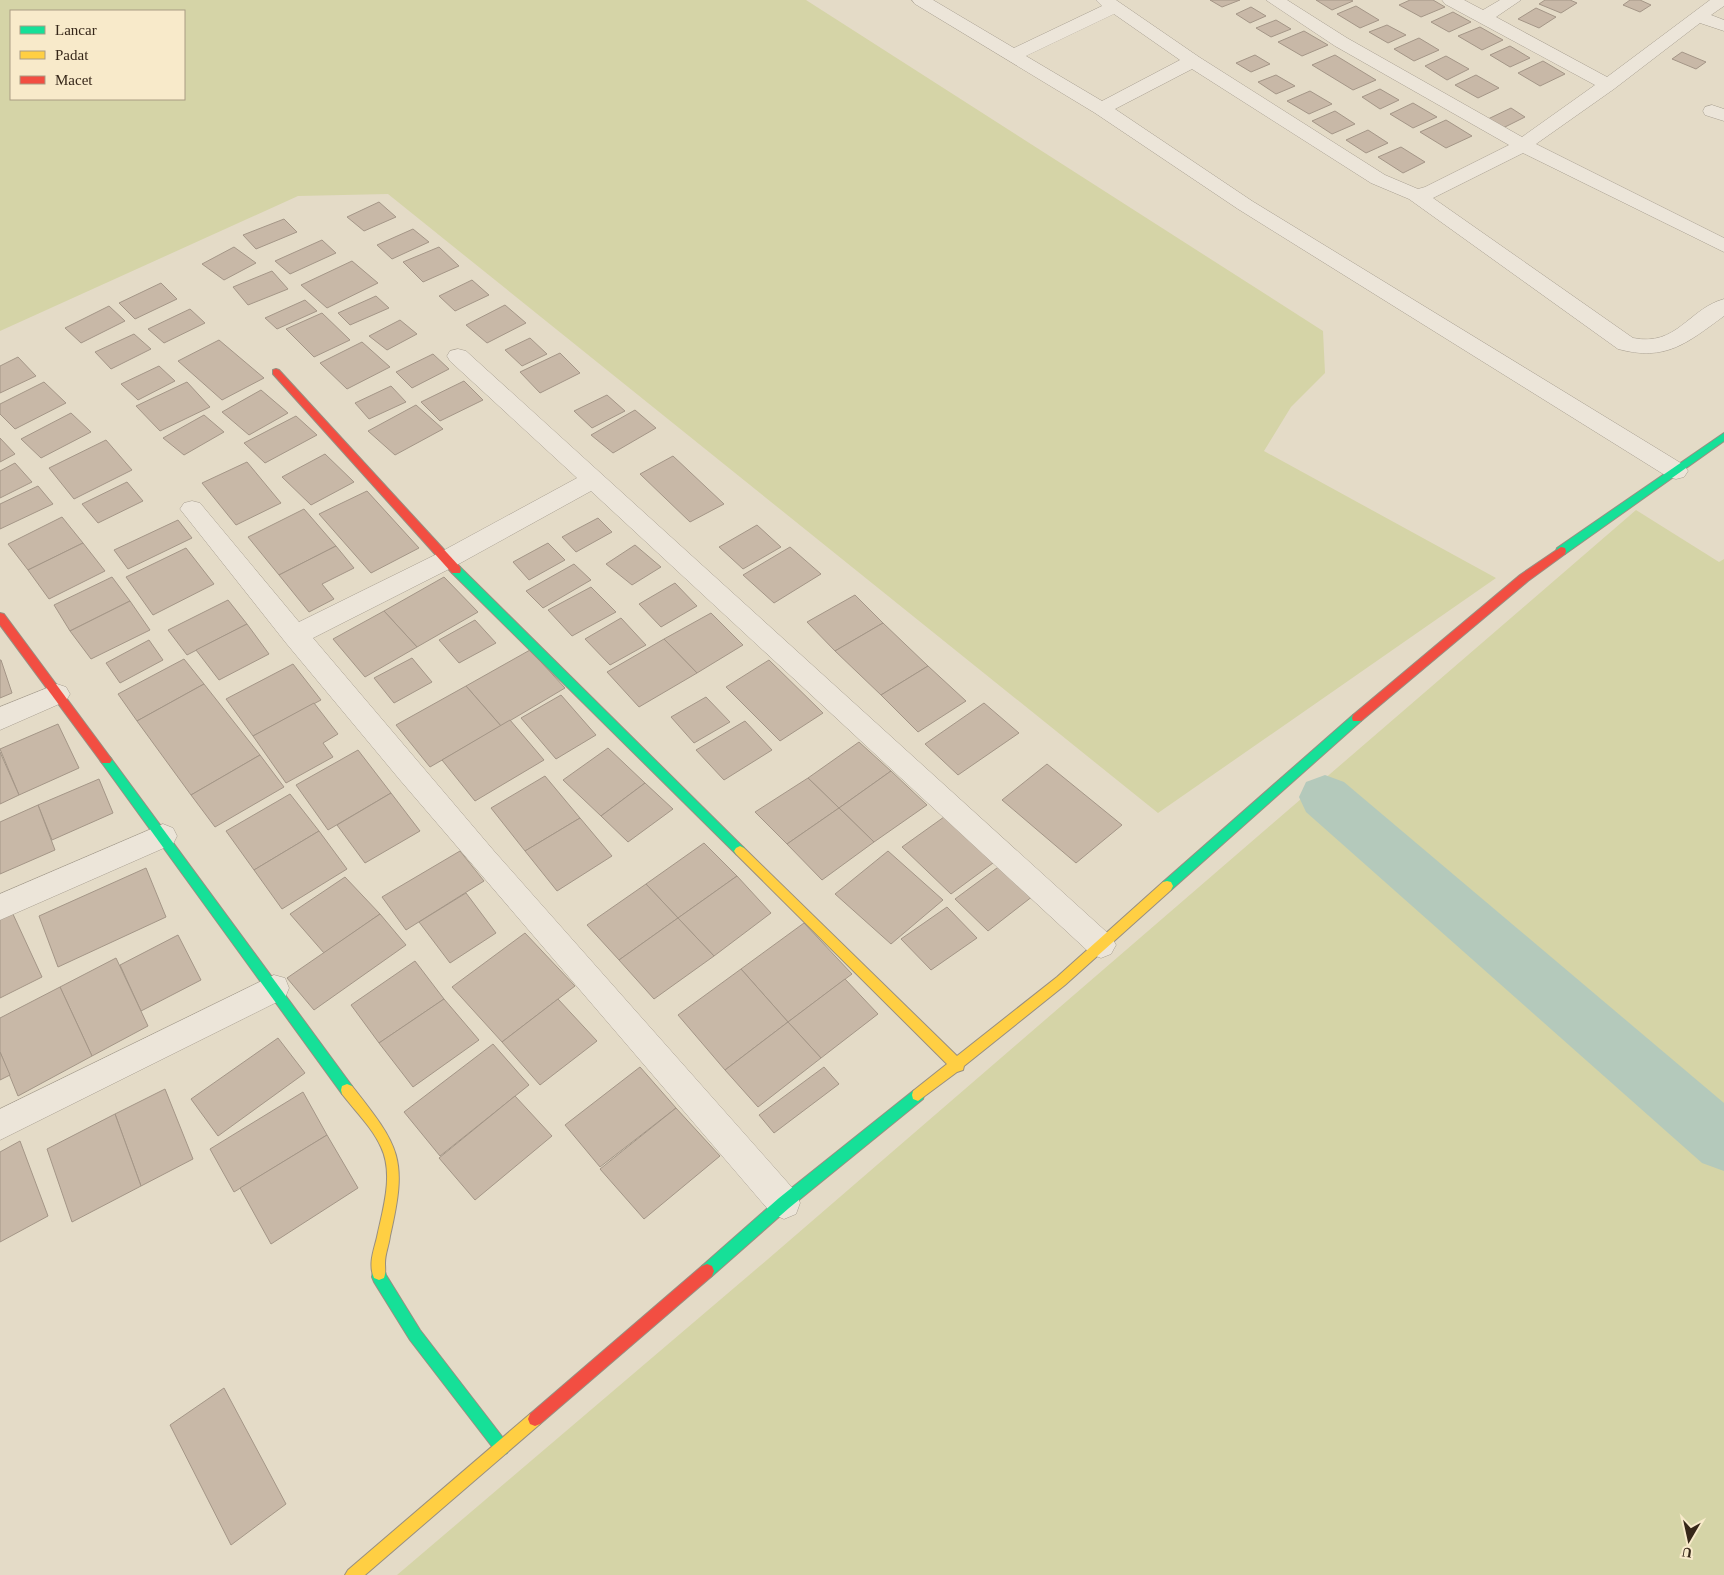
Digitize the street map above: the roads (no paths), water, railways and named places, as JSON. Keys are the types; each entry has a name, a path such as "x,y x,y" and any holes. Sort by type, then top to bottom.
{"street":[{"path":"1275,0 1341,42 1523,145 1724,246"},
{"path":"1451,0 1608,85"},
{"path":"1483,18 1512,0"},
{"path":"1416,195 1431,192 1523,145 1608,85 1698,16 1722,0"},
{"path":"937,3 1014,55 1102,109 1245,205 1676,471"},
{"path":"1014,55 1109,4 1193,61 1378,179 1416,195 1626,344 1642,348 1658,348 1677,340 1724,306"},
{"path":"1698,16 1724,26"},
{"path":"1102,109 1193,61"},
{"path":"458,356 1101,945"},
{"path":"276,372 411,519 446,560 958,1066"},
{"path":"353,1575 784,1203 958,1066 1061,981 1311,757 1524,578 1724,436"},
{"path":"295,636 446,560 592,480"},
{"path":"192,509 295,636 577,969 784,1203"},
{"path":"0,617 274,988 390,1153 394,1175 378,1262 379,1277 415,1335 502,1448"},
{"path":"0,719 57,694"},
{"path":"0,907 163,836"},
{"path":"0,1125 274,988"}],"waterway":[{"path":"1325,797 1724,1142"}]}
